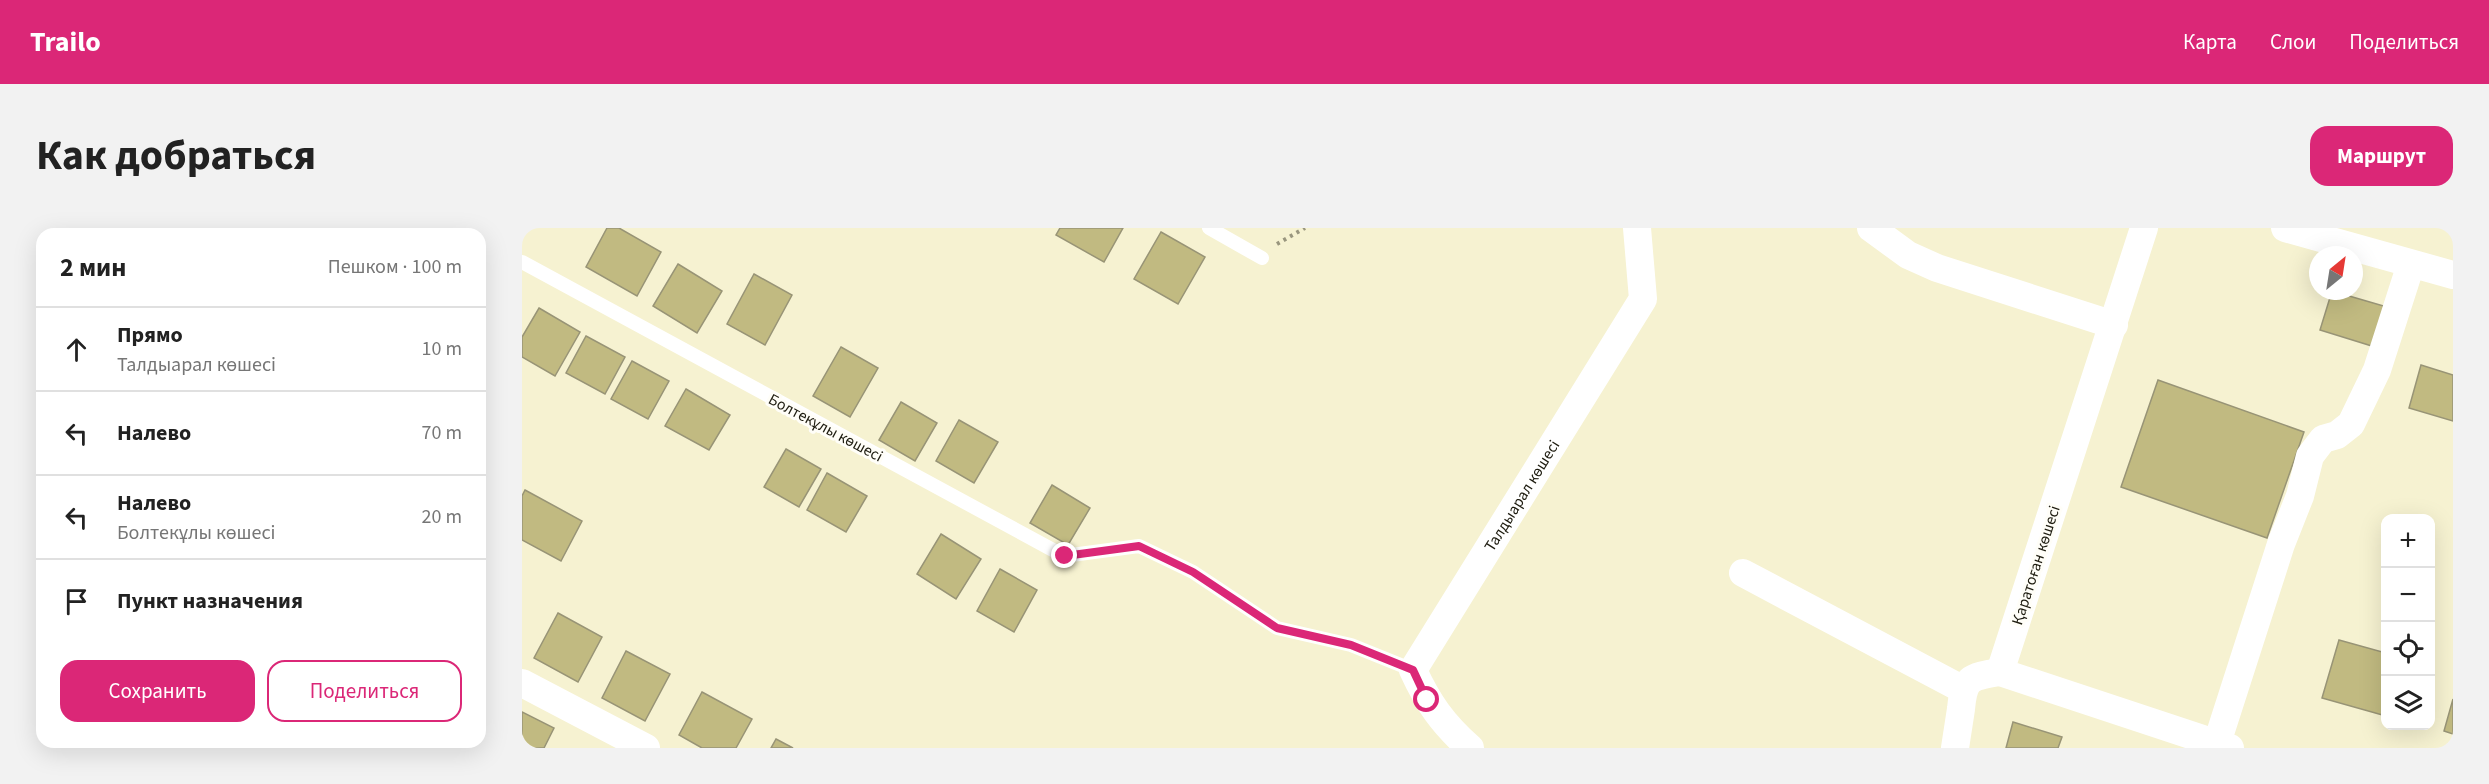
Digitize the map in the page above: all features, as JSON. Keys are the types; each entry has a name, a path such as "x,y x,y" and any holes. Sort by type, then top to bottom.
{"street":[{"name":"Талдыарал көшесі","path":"1413,670 1643,299 1637,228"},
{"path":"1871,228 1908,255 1937,268 2114,325"},
{"name":"Қаратоған көшесі","path":"2000,672 2144,228"},
{"path":"2285,228 2453,275"},
{"path":"1954,748 1962,689 1970,680 1980,675 2000,672 2223,746 2281,544 2300,496 2310,456 2323,439 2337,435 2351,424 2377,370 2411,264"},
{"path":"1743,573 1962,689"},
{"path":"1413,670 1427,700 1448,728 1470,748"},
{"path":"522,683 646,748"}],"lane":[{"path":"1209,228 1262,258"},
{"name":"Болтекұлы көшесі","path":"522,262 1065,556 1139,546 1193,572 1277,628 1351,645 1413,670"}],"path":[{"path":"1262,258 1280,241 1305,228"}],"building":[{"path":"607,228 619,228 661,252 637,296 586,267"},
{"path":"1060,228 1123,228 1104,262 1056,235"},
{"path":"1161,232 1205,257 1178,304 1134,279"},
{"path":"678,264 722,291 697,333 653,306"},
{"path":"754,274 792,295 765,345 727,324"},
{"path":"2329,300 2363,300 2387,307 2375,347 2320,330"},
{"path":"539,308 580,332 555,376 522,357 522,337"},
{"path":"586,336 625,357 605,394 566,373"},
{"path":"841,347 878,368 850,417 813,396"},
{"path":"632,361 669,381 648,419 611,399"},
{"path":"2421,365 2453,375 2453,421 2409,408"},
{"path":"2158,380 2304,432 2267,538 2121,487"},
{"path":"686,389 730,415 709,450 665,426"},
{"path":"901,402 937,423 915,461 879,440"},
{"path":"959,420 998,442 974,483 936,461"},
{"path":"786,449 821,469 799,507 764,487"},
{"path":"827,473 867,496 846,532 807,510"},
{"path":"1052,485 1090,508 1068,545 1030,523"},
{"path":"525,490 582,521 561,561 522,540 522,496"},
{"path":"941,534 981,559 956,599 917,574"},
{"path":"1000,569 1037,590 1014,632 977,611"},
{"path":"558,613 602,637 578,682 534,658"},
{"path":"2339,640 2381,652 2381,715 2322,698"},
{"path":"626,651 670,674 645,721 602,698"},
{"path":"702,692 752,719 736,748 702,748 679,735"},
{"path":"2453,699 2453,734 2444,731"},
{"path":"522,712 554,728 544,748 522,748"},
{"path":"2013,722 2062,737 2058,748 2006,748"},
{"path":"776,739 793,748 771,748"}],"route":[{"path":"1065,556 1139,546 1193,572 1277,628 1351,645 1413,670 1427,700"}]}
